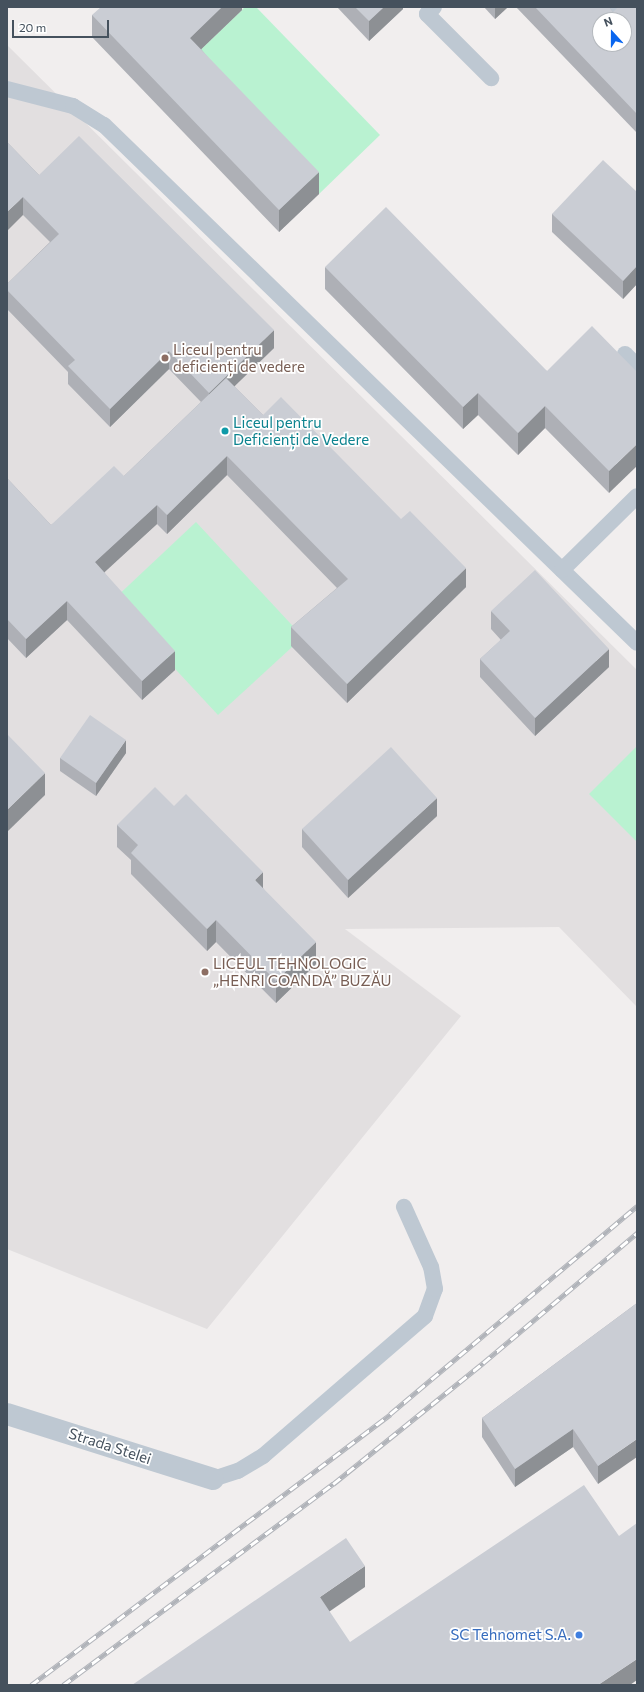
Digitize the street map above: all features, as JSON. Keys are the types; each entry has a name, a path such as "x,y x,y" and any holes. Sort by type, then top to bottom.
{"street":[{"name":"Strada Stelei","path":"7,1414 213,1479"}],"lane":[{"path":"434,7 427,14 491,78"},
{"path":"7,89 73,106 104,125 637,643"},
{"path":"625,354 637,366"},
{"path":"562,570 637,496"},
{"path":"213,1479 238,1471 263,1456 425,1316 435,1289 430,1267 404,1207"}],"shaded area":[{"name":"Liceul pentru deficienți de vedere","path":"8,46 637,670 637,1007 559,927 345,929 461,1016 207,1329 7,1249"}],"green space":[{"path":"245,7 256,7 380,135 319,194 190,60"},
{"path":"196,522 303,637 218,715 112,601"},
{"path":"637,746 637,842 589,794"}],"building":[{"path":"101,7 222,7 190,38 319,172 279,210 92,15"},
{"path":"355,7 384,7 369,21"},
{"path":"535,7 609,7 613,12 618,7 637,7 637,114"},
{"path":"79,136 274,330 209,393 169,351 110,409 68,366 75,360 7,290 7,284 59,234 23,197 7,212 7,142 39,175"},
{"path":"603,160 637,192 637,266 623,281 552,214"},
{"path":"386,207 547,371 592,326 637,372 637,444 609,471 545,406 518,433 478,393 463,407 325,267"},
{"path":"226,378 263,415 281,397 401,519 410,511 466,568 347,684 291,627 348,579 227,456 167,515 157,505 95,562 175,651 142,681 67,601 26,639 7,619 7,478 51,525 114,466 124,476"},
{"path":"535,570 609,649 535,718 480,659 510,631 491,611"},
{"path":"90,715 126,740 96,783 60,758"},
{"path":"7,734 45,773 7,810"},
{"path":"391,747 437,798 348,880 302,829"},
{"path":"155,787 174,806 186,794 263,872 255,880 316,942 276,981 216,920 207,929 131,853 138,845 117,825"},
{"path":"637,1303 637,1439 598,1466 573,1429 515,1469 482,1418"},
{"path":"584,1485 619,1536 637,1523 637,1659 598,1685 132,1685 346,1538 365,1566 320,1597 350,1642"}],"railway":[{"path":"31,1685 390,1414 637,1206"},
{"path":"63,1685 333,1484 483,1363 637,1233"}],"place":[{"name":"Liceul pentru deficienți de vedere","path":"165,358"},
{"name":"Liceul pentru Deficienți de Vedere","path":"225,431"},
{"name":"LICEUL TEHNOLOGIC „HENRI COANDĂ” BUZĂU","path":"205,972"},
{"name":"SC Tehnomet S.A.","path":"579,1635"}]}
